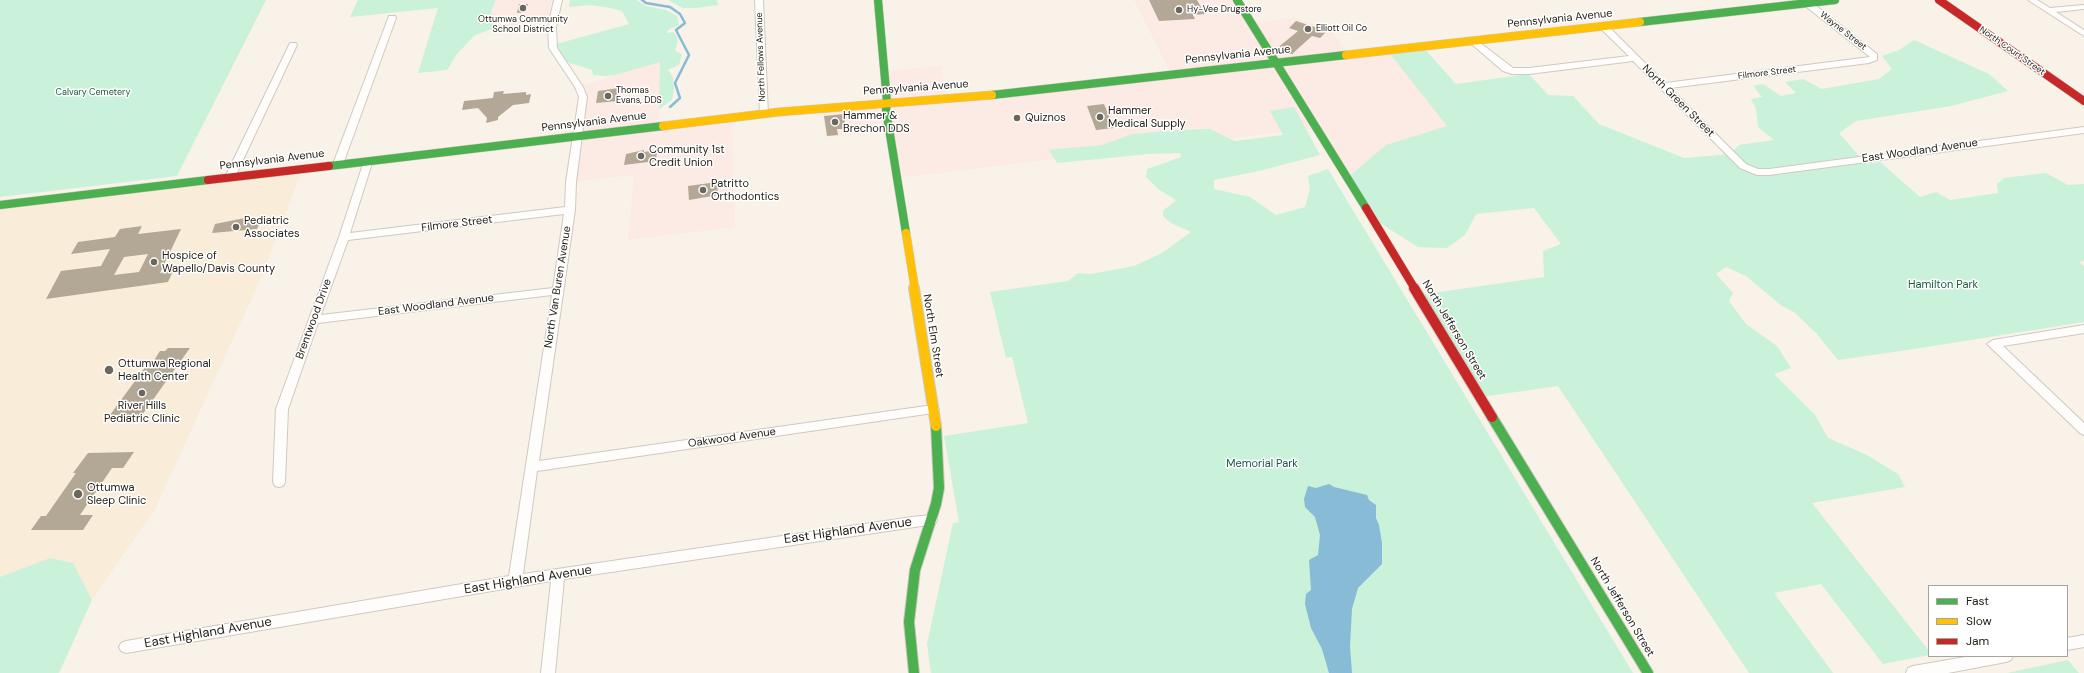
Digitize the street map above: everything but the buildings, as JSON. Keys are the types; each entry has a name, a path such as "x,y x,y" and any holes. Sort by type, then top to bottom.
{"main road":[{"name":"North Elm Street","path":"878,0 887,102 886,110 938,438 939,488 931,520 915,570 909,622 914,673"},
{"name":"North Jefferson Street","path":"1237,0 1376,224 1648,673"},
{"name":"Pennsylvania Avenue","path":"0,204 764,114 887,102 957,99 1835,0"},
{"name":"North Court Street","path":"1939,0 2084,101"}],"street":[{"name":"North Van Buren Avenue","path":"515,581 570,210 571,182 583,97 579,87 553,48 552,27 558,0"},
{"name":"North Fellows Avenue","path":"759,0 764,114"},
{"path":"2032,0 2084,34"},
{"name":"Wayne Street","path":"1808,3 1874,56 1872,59"},
{"path":"2048,11 2084,7"},
{"path":"338,164 392,18"},
{"name":"North Green Street","path":"1603,26 1743,166 1757,172"},
{"path":"1472,41 1506,69 1512,71 1530,71 1635,58"},
{"path":"230,177 293,45"},
{"name":"Filmore Street","path":"1663,86 1872,59"},
{"name":"East Woodland Avenue","path":"1757,172 1769,172 2084,130"},
{"name":"Brentwood Drive","path":"279,482 282,409 344,237 368,160"},
{"name":"Filmore Street","path":"344,237 570,210"},
{"name":"East Woodland Avenue","path":"314,320 558,290"},
{"path":"2084,329 1993,344 2084,430"},
{"name":"Oakwood Avenue","path":"531,467 933,409"},
{"name":"East Highland Avenue","path":"126,647 515,581 931,520"},
{"path":"548,673 558,575"},
{"path":"2068,644 2084,641"},
{"path":"1913,673 2001,657"}],"shaded area":[{"path":"496,0 552,0 549,21 553,23 492,29 493,18 491,11"},
{"path":"1134,0 1237,0 1251,23 1294,18 1331,30 1349,54 1387,50 1448,126 1386,145 1347,178 1316,128 896,178 889,132 826,137 822,107 887,102 885,71 941,66 947,99 1171,74"},
{"path":"660,61 659,126 732,117 735,227 628,240 634,175 571,182 583,97 579,87"},
{"name":"Ottumwa Regional Health Center","path":"303,168 261,278 155,509 92,600 72,563 50,558 0,577 0,207"}],"green space":[{"name":"Calvary Cemetery","path":"0,0 266,0 177,176 0,197"},
{"path":"358,0 496,0 491,11 493,18 492,29 475,35 457,54 447,70 418,73 438,8 350,17"},
{"path":"570,0 636,0 646,6 666,10 677,16 679,25 668,30 667,33 674,32 678,40 675,51 682,54 679,65 668,70 673,77 674,89 672,100 659,109 660,62 615,75 605,76 593,75 592,70 561,60 553,45 629,24 622,11 589,5 569,7"},
{"path":"668,0 717,0 718,5 683,8"},
{"name":"Hamilton Park","path":"1914,40 1989,74 2008,91 1951,106 1856,121 1839,133 1866,164 1880,162 1920,197 1936,192 1950,200 1998,193 1997,184 2004,178 2046,173 2068,185 2084,184 2084,261 2079,262 2084,266 2084,322 1838,360 1817,334 1794,312 1782,306 1746,276 1726,267 1716,274 1733,293 1729,301 1746,324 1777,346 1791,368 1774,374 1815,415 1828,438 1865,454 1898,474 1905,487 1812,503 1928,650 1928,655 1883,664 1821,584 1774,593 1833,673 1749,673 1558,386 1481,397 1419,295 1544,277 1543,251 1561,244 1534,208 1476,214 1465,235 1447,248 1418,247 1372,218 1347,178 1386,145 1447,126 1387,50 1422,46 1456,84 1529,74 1548,95 1573,96 1599,124 1684,158 1730,154 1739,145 1774,140 1758,127 1756,109 1751,99 1762,97 1753,86 1763,84 1781,96 1796,93 1785,82 1803,79 1822,89 1879,79 1892,69 1882,56 1899,50"},
{"name":"Memorial Park","path":"1294,107 1320,155 1259,171 1214,180 1214,189 1250,197 1276,215 1305,207 1310,189 1308,176 1328,169 1633,673 931,673 927,644 953,523 959,522 944,436 1028,423 1012,357 1006,358 990,292 1068,281 1078,273 1091,274 1134,266 1162,253 1191,232 1171,223 1163,216 1163,211 1176,200 1158,189 1146,177 1147,169 1181,157 1180,153 1149,154 1057,163 1049,150 1102,145 1132,134 1182,130 1210,129 1235,141 1283,135 1270,111"},
{"path":"50,558 73,563 92,600 59,673 0,673 0,577"},
{"path":"2068,660 2079,673 2007,673"}],"water":[{"path":"1329,484 1334,487 1367,495 1369,500 1376,505 1376,518 1379,525 1382,543 1382,564 1358,588 1352,609 1350,646 1352,673 1329,673 1322,649 1311,628 1305,604 1306,594 1311,590 1309,560 1318,555 1320,535 1315,517 1305,507 1304,499 1308,486 1316,488"}],"waterway":[{"path":"642,0 646,3 670,7 680,14 685,23 676,30 689,55 675,83 680,98 670,107"}],"traffic: fast":[{"path":"878,0 887,102 886,110 906,233"},
{"path":"1237,0 1366,208"},
{"path":"1640,22 1835,0"},
{"path":"992,95 1346,55"},
{"path":"329,166 663,126"},
{"path":"0,205 208,180"},
{"path":"1492,417 1648,673"},
{"path":"914,673 909,622 915,570 936,504 939,488 936,426"}],"traffic: slow":[{"path":"1346,55 1640,22"},
{"path":"663,126 779,112 992,95"},
{"path":"906,233 936,426"}],"traffic: jam":[{"path":"1939,0 2084,101"},
{"path":"208,180 329,166"},
{"path":"1366,208 1492,417"}],"place":[{"name":"Ottumwa Community School District","path":"523,8"},
{"name":"Hy-Vee Drugstore","path":"1179,10"},
{"name":"Elliott Oil Co","path":"1308,29"},
{"name":"Thomas Evans, DDS","path":"608,96"},
{"name":"Hammer Medical Supply","path":"1100,117"},
{"name":"Quiznos","path":"1017,118"},
{"name":"Hammer & Brechon DDS","path":"835,122"},
{"name":"Community 1st Credit Union","path":"641,156"},
{"name":"Patritto Orthodontics","path":"703,190"},
{"name":"Pediatric Associates","path":"236,227"},
{"name":"Hospice of Wapello/Davis County","path":"154,262"},
{"name":"Ottumwa Regional Health Center","path":"109,370"},
{"name":"River Hills Pediatric Clinic","path":"142,393"},
{"name":"Ottumwa Sleep Clinic","path":"78,494"}]}
